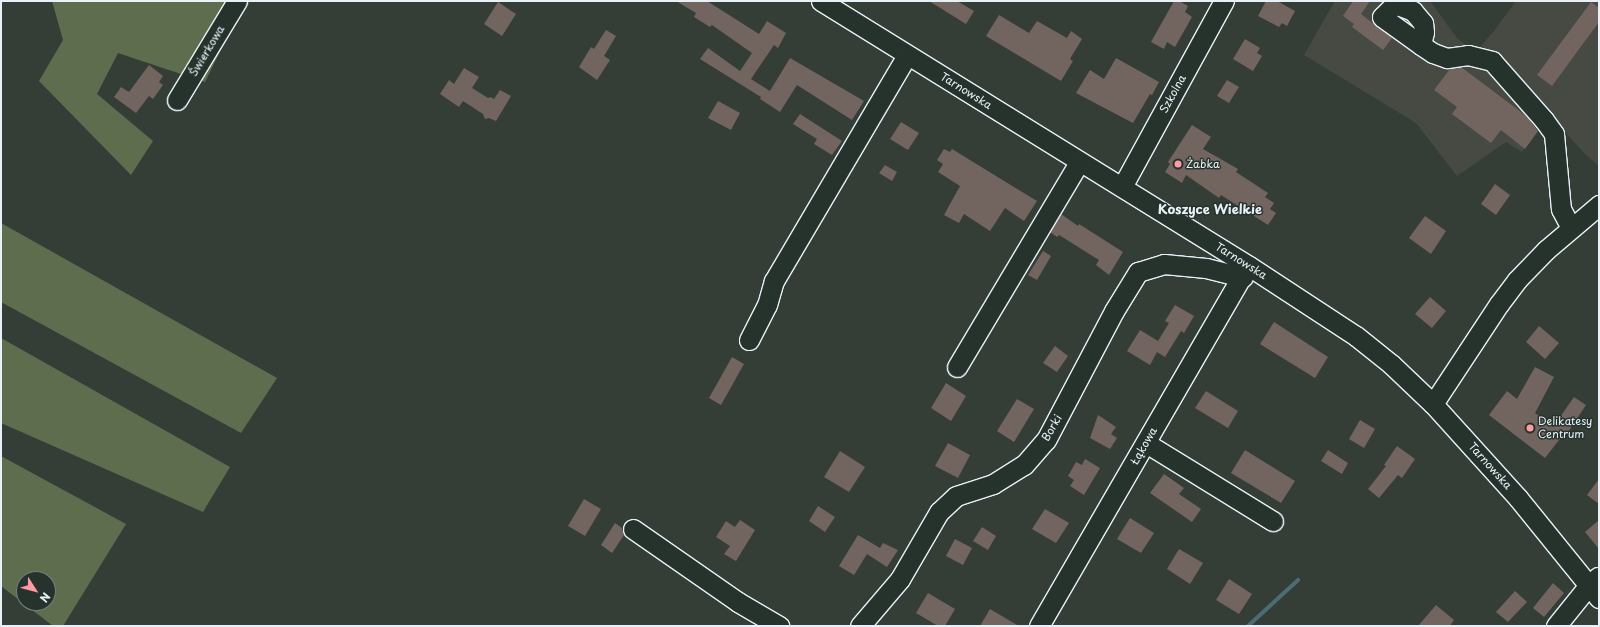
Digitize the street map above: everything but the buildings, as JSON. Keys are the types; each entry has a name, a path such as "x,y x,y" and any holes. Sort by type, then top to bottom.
{"street":[{"name":"Świerkowa","path":"177,100 237,1"},
{"name":"Tarnowska","path":"821,1 1079,162 1122,187 1246,271 1356,336 1391,364 1433,404 1498,474 1596,586"},
{"name":"Szkolna","path":"1122,187 1224,1"},
{"path":"1422,45 1433,53 1447,58 1468,55 1492,61 1544,120 1554,134 1561,209 1571,228"},
{"path":"749,340 767,305 774,281 907,55"},
{"path":"958,367 1079,162"},
{"path":"1433,404 1499,304 1517,280 1546,250 1599,205"},
{"name":"Borki","path":"860,626 900,579 939,512 956,496 993,484 1024,465 1046,440 1114,311 1138,272 1164,264 1246,271"},
{"name":"Łąkowa","path":"1039,626 1246,271"},
{"path":"1146,443 1273,521"},
{"path":"633,528 738,602 779,626"},
{"path":"1556,626 1596,586"}],"shaded area":[{"path":"1335,1 1430,1 1457,38 1475,53 1494,31 1516,1 1599,1 1599,166 1585,154 1547,112 1522,152 1506,142 1457,176 1416,123 1304,55"}],"green space":[{"path":"52,1 245,1 205,82 118,53 97,94 153,141 131,175 39,81 63,40"},
{"path":"1,223 277,378 241,433 1,302"},
{"path":"1,338 230,467 203,512 1,423"},
{"path":"1,456 126,524 63,626 53,626 34,611 56,611 56,571 16,571 16,598 1,586"}],"waterway":[{"path":"1248,626 1298,580"}],"place":[{"name":"Żabka","path":"1178,164"},
{"name":"Delikatesy Centrum","path":"1530,428"}],"district":[{"name":"Koszyce Wielkie","path":"1210,209"}]}
